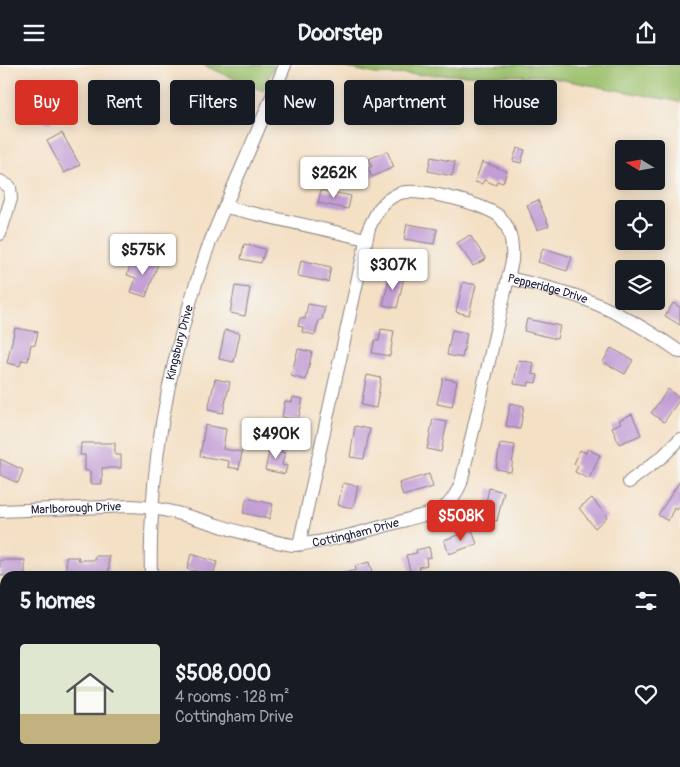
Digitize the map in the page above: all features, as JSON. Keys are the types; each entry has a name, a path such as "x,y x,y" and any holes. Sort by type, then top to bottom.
{"street":[{"name":"Kingsbury Drive","path":"151,571 152,507 164,404 174,356 206,252 285,65"},
{"path":"0,181 10,187 11,199 0,235"},
{"name":"Pepperidge Drive","path":"299,545 366,239 377,209 389,199 405,191 423,193 480,205 496,213 503,219 513,247 508,278 562,291 596,304 639,324 680,352"},
{"path":"225,207 366,239"},
{"name":"Cottingham Drive","path":"152,507 279,543 299,545 360,533 443,508 450,502 461,483 508,278"},
{"path":"628,483 663,456 680,439"},
{"name":"Marlborough Drive","path":"0,511 121,506 152,507"}],"green space":[{"path":"203,65 274,65 268,80 265,80 263,91 255,88 255,80 238,80"},
{"path":"333,65 680,65 680,102 542,76 376,74"}],"building":[{"path":"62,133 80,165 64,173 47,141"},
{"path":"517,148 525,150 521,163 513,161"},
{"path":"387,151 394,167 372,177 368,168 372,166 369,159"},
{"path":"431,157 455,162 452,176 428,171"},
{"path":"482,162 507,171 503,183 497,181 496,185 484,180 482,184 475,182"},
{"path":"321,190 351,196 348,209 318,203"},
{"path":"538,200 549,226 537,230 527,205"},
{"path":"407,224 437,229 434,244 404,239"},
{"path":"470,235 486,259 473,266 457,243"},
{"path":"244,244 265,249 261,263 241,259"},
{"path":"543,248 572,257 567,271 538,262"},
{"path":"139,257 158,264 146,297 131,292 136,278 127,275 130,266 135,267"},
{"path":"301,260 331,267 328,282 298,276"},
{"path":"390,275 404,278 397,308 383,305"},
{"path":"463,282 476,285 469,315 456,312"},
{"path":"235,286 250,288 245,316 230,313"},
{"path":"673,303 680,307 680,325 665,316"},
{"path":"308,304 325,307 322,320 319,320 315,335 302,332 303,327 298,326 300,318 305,319"},
{"path":"527,319 560,326 557,339 524,331"},
{"path":"15,328 38,332 35,345 31,344 28,361 22,360 20,366 7,363"},
{"path":"381,329 394,331 390,356 372,353 375,340 379,341"},
{"path":"225,330 240,333 234,362 219,359"},
{"path":"452,330 467,333 462,358 447,355"},
{"path":"611,348 633,360 625,374 603,362"},
{"path":"298,349 312,352 306,380 291,376"},
{"path":"518,360 534,363 532,374 538,375 536,383 529,382 528,386 514,384"},
{"path":"367,375 381,378 376,408 361,405"},
{"path":"443,378 457,381 452,407 437,404"},
{"path":"215,379 230,382 223,413 208,410"},
{"path":"668,389 680,399 664,422 651,413"},
{"path":"293,397 303,399 298,420 282,417 285,401 292,402"},
{"path":"510,403 524,406 520,429 506,426"},
{"path":"632,414 641,435 619,444 612,427 621,423 619,420"},
{"path":"433,419 447,422 441,452 427,449"},
{"path":"205,425 226,429 223,449 242,452 239,469 228,467 229,461 200,456"},
{"path":"355,426 370,429 364,459 350,457"},
{"path":"81,443 115,443 115,455 121,455 121,468 102,468 102,484 90,484 90,471 85,471 85,455 80,455"},
{"path":"271,443 283,446 281,452 285,453 282,465 287,466 285,474 265,470"},
{"path":"500,443 515,445 511,472 496,469"},
{"path":"587,449 600,455 589,479 575,472 578,466 574,464 580,450 586,453"},
{"path":"0,459 23,470 18,483 0,475"},
{"path":"429,474 433,487 403,496 399,483"},
{"path":"680,481 680,506 677,510 674,508 668,521 658,515"},
{"path":"343,483 358,486 353,508 338,505"},
{"path":"489,488 504,492 497,521 483,517"},
{"path":"247,498 273,504 269,519 243,513"},
{"path":"592,498 607,517 595,528 579,508"},
{"path":"472,530 477,544 449,554 444,540"},
{"path":"429,547 431,557 426,558 427,565 419,567 420,571 410,571 406,555 417,553 416,550"},
{"path":"191,554 217,562 214,571 187,569"},
{"path":"95,556 109,556 109,571 66,571 66,557 79,557 78,560 95,560"},
{"path":"0,560 25,560 25,571 0,571"},
{"path":"369,562 372,571 352,571 356,570 355,566"}]}
